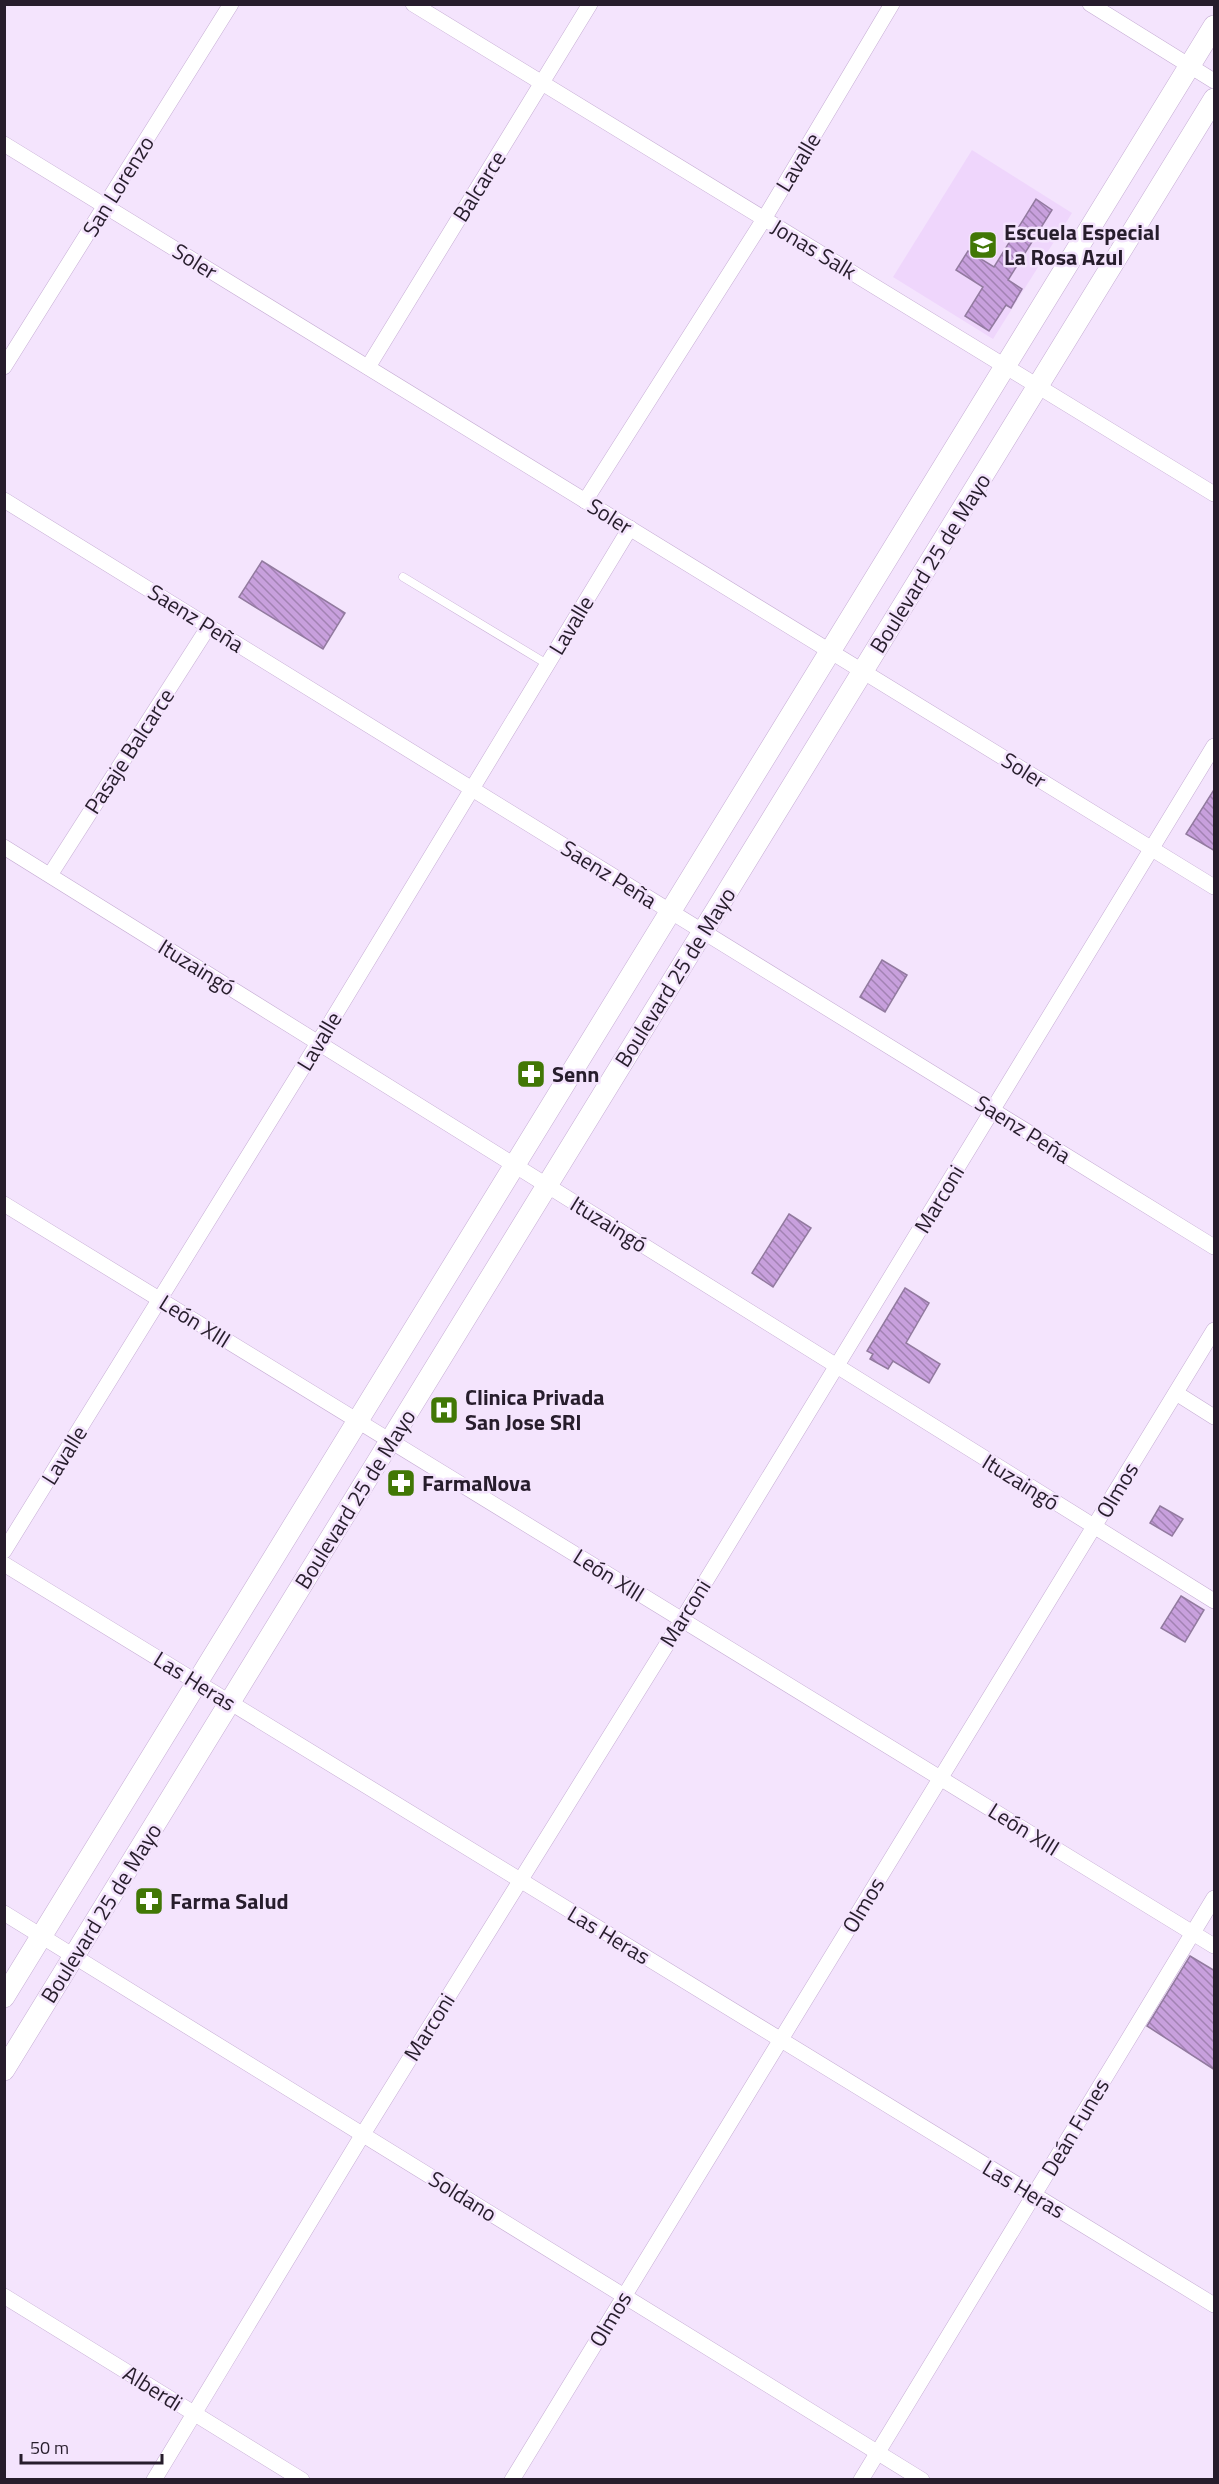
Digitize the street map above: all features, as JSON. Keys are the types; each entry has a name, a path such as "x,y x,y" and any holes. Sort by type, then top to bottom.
{"street":[{"name":"San Lorenzo","path":"4,367 231,4"},
{"name":"Jonas Salk","path":"413,4 1215,494"},
{"name":"Balcarce","path":"368,367 590,4"},
{"name":"Lavalle","path":"585,501 764,219 892,4"},
{"path":"1090,4 1215,81"},
{"name":"Boulevard 25 de Mayo","path":"4,1997 1215,26"},
{"name":"Boulevard 25 de Mayo","path":"4,2070 1215,99"},
{"name":"Soler","path":"4,144 1215,887"},
{"name":"Saenz Peña","path":"4,500 1215,1247"},
{"name":"Lavalle","path":"4,1551 318,1043 630,528"},
{"name":"Pasaje Balcarce","path":"50,875 209,626"},
{"name":"Marconi","path":"154,2480 363,2134 682,1620 1215,746"},
{"name":"Ituzaingó","path":"4,847 1215,1601"},
{"name":"León XIII","path":"4,1204 1215,1946"},
{"name":"Olmos","path":"512,2480 1215,1330"},
{"path":"1176,1393 1215,1417"},
{"name":"Las Heras","path":"4,1564 1215,2305"},
{"name":"Deán Funes","path":"861,2480 1215,1898"},
{"name":"Soldano","path":"4,1912 922,2480"},
{"name":"Alberdi","path":"4,2296 302,2480"}],"lane":[{"path":"403,577 547,664"}],"shaded area":[{"name":"Escuela Especial La Rosa Azul","path":"972,150 1072,213 993,339 893,277"}],"building":[{"path":"1036,199 1052,210 1008,280 1022,289 1011,308 1006,305 989,331 965,316 983,287 956,270 968,251 994,267"},
{"path":"262,561 345,613 323,649 239,597"},
{"path":"1215,788 1215,851 1186,834"},
{"path":"882,960 907,975 885,1012 860,997"},
{"path":"789,1214 811,1228 773,1287 752,1273"},
{"path":"905,1288 929,1303 906,1343 940,1364 929,1383 893,1361 888,1369 870,1359 873,1354 867,1351"},
{"path":"1160,1506 1183,1519 1172,1536 1150,1523"},
{"path":"1181,1596 1204,1610 1185,1642 1161,1628"},
{"path":"1190,1956 1215,1971 1215,2070 1147,2026"}],"place":[{"name":"Escuela Especial La Rosa Azul","path":"983,245"},
{"name":"Senn","path":"531,1074"},
{"name":"Clinica Privada San Jose SRl","path":"444,1410"},
{"name":"FarmaNova","path":"401,1483"},
{"name":"Farma Salud","path":"149,1901"}]}
